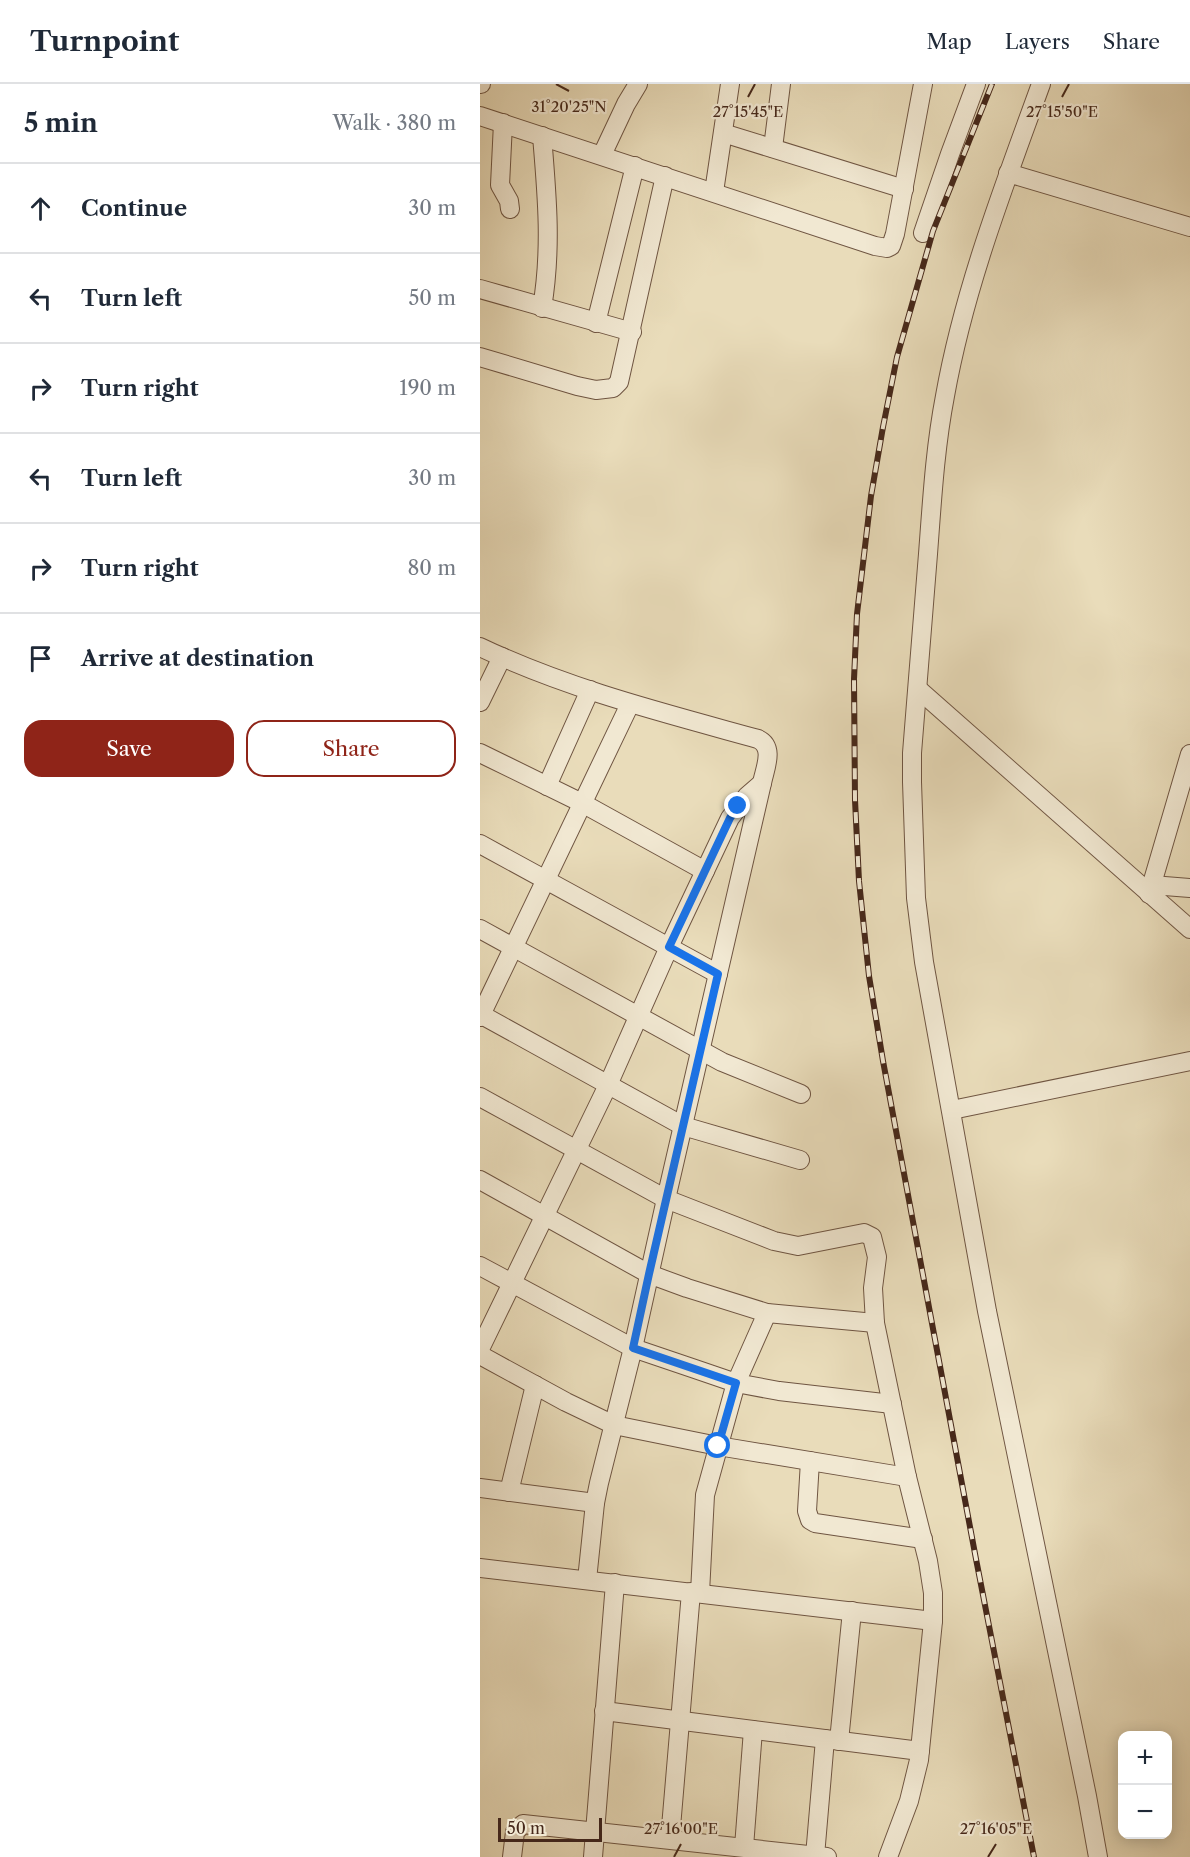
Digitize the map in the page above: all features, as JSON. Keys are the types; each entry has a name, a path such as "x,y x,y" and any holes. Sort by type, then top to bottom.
{"street":[{"path":"602,155 638,84"},
{"path":"714,192 730,84"},
{"path":"773,148 781,84"},
{"path":"480,116 887,248 893,242 923,84"},
{"path":"923,233 976,84"},
{"path":"1041,84 1008,173 969,296 951,362 935,464 912,753 912,782 916,898 924,962 987,1311 1098,1857"},
{"path":"503,123 500,185 509,201 510,209"},
{"path":"723,133 904,189"},
{"path":"542,136 549,246 542,308"},
{"path":"596,323 635,166"},
{"path":"1008,173 1190,227"},
{"path":"480,357 577,386 596,390 613,388 619,382 632,332 665,176"},
{"path":"480,289 632,332"},
{"path":"480,647 630,704 764,742 768,746 762,783 633,1348 595,1503 587,1580"},
{"path":"480,702 502,657"},
{"path":"918,689 1151,889 1190,929"},
{"path":"547,786 590,690"},
{"path":"630,704 480,1015 683,1126 800,1160"},
{"path":"480,753 582,803 705,871"},
{"path":"1151,889 1190,754"},
{"path":"480,1349 608,1085 669,947 734,812 762,783"},
{"path":"480,844 718,974"},
{"path":"1151,889 1190,888"},
{"path":"480,929 700,1051 743,1072 801,1094"},
{"path":"952,1110 1190,1061"},
{"path":"480,1097 666,1198 733,1226 798,1246 864,1233 872,1237 877,1257 873,1288 875,1323 907,1477 931,1577 933,1621 915,1781 888,1857"},
{"path":"480,1180 649,1274 767,1312 875,1323"},
{"path":"480,1266 633,1348 736,1383 779,1391 892,1404"},
{"path":"670,1839 680,1720 696,1593 705,1495 736,1383 767,1312"},
{"path":"480,1355 614,1425 718,1446 907,1477"},
{"path":"509,1492 535,1385"},
{"path":"810,1461 807,1511 810,1520 815,1523 923,1539"},
{"path":"480,1488 595,1503"},
{"path":"480,1568 933,1621"},
{"path":"592,1857 615,1583"},
{"path":"512,1857 515,1832 523,1824 670,1839 740,1850 814,1856 852,1611"},
{"path":"604,1711 920,1751"},
{"path":"740,1850 753,1730"}],"railway":[{"path":"992,84 933,231 897,357 883,427 871,496 857,614 854,679 855,800 859,881 869,976 883,1061 1034,1857"}],"route":[{"path":"718,1446 736,1383 633,1348 718,974 669,947 730,818 738,806"}]}
